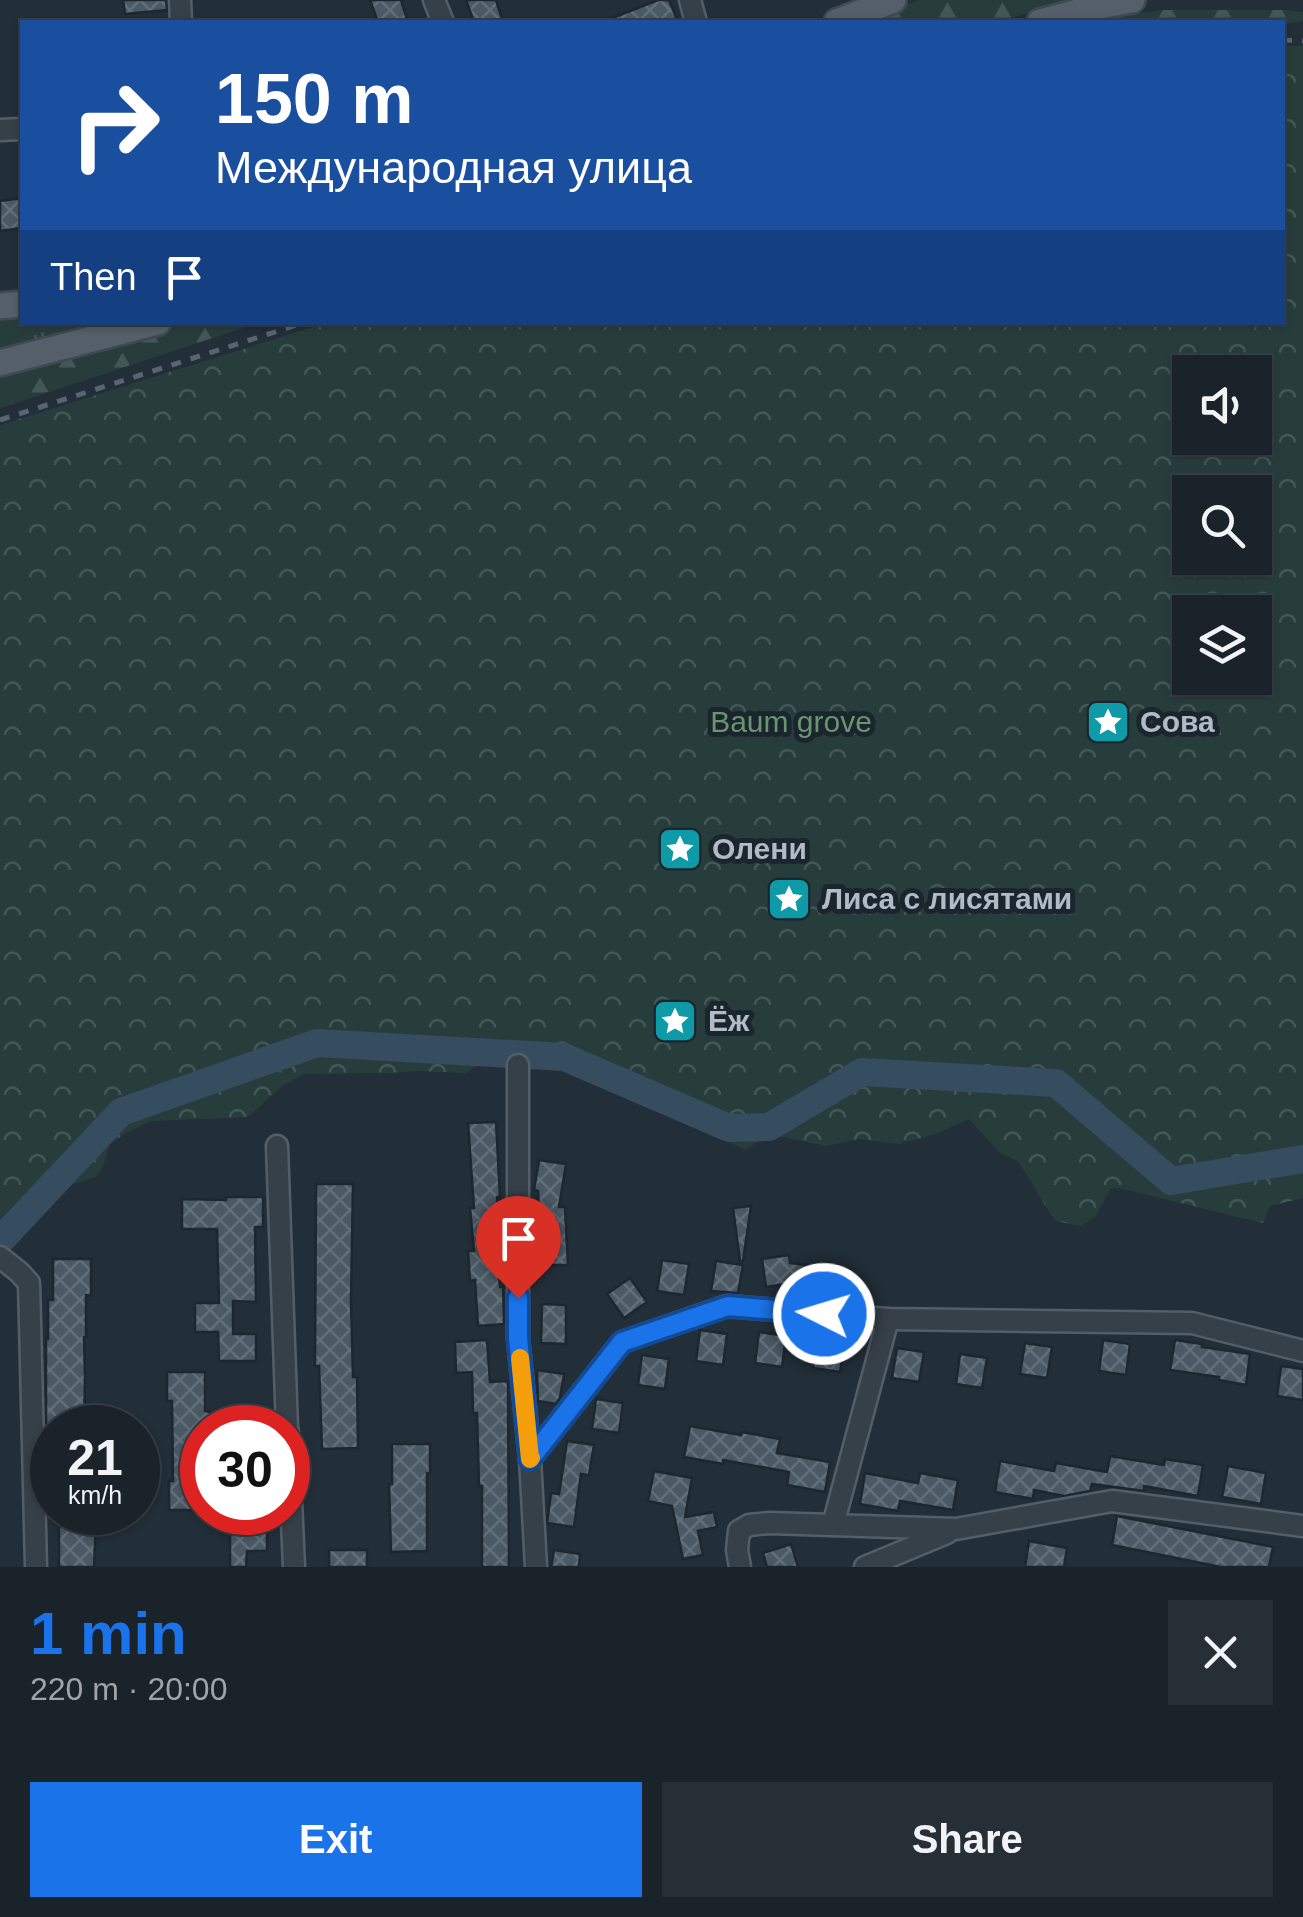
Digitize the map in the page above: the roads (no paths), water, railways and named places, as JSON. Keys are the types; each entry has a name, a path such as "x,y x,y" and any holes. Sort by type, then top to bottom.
{"main road":[{"path":"842,20 893,0"},
{"path":"1048,20 1132,0"},
{"path":"0,364 147,325"}],"street":[{"path":"518,1065 518,1338 536,1567"},
{"path":"278,1146 286,1405"},
{"path":"0,1257 28,1283 36,1567"},
{"path":"530,1459 622,1342 728,1306 888,1320 1192,1322 1303,1351"},
{"path":"832,1525 888,1320"},
{"path":"740,1567 739,1531 749,1525 770,1523 956,1529 1112,1502 1303,1526"},
{"path":"866,1567 956,1529"},
{"path":"292,1535 294,1567"}],"waterway":[{"path":"0,1241 121,1112 317,1043 564,1057 729,1128 769,1127 862,1072 1056,1083 1171,1181 1303,1159"}],"railway":[{"path":"1285,40 1303,41"},
{"path":"0,420 297,325"}],"place":[{"name":"Сова","path":"1108,722"},
{"name":"Олени","path":"680,849"},
{"name":"Лиса с лисятами","path":"789,899"},
{"name":"Ёж","path":"675,1021"}],"park label":[{"name":"Baum grove","path":"791,722"}]}
